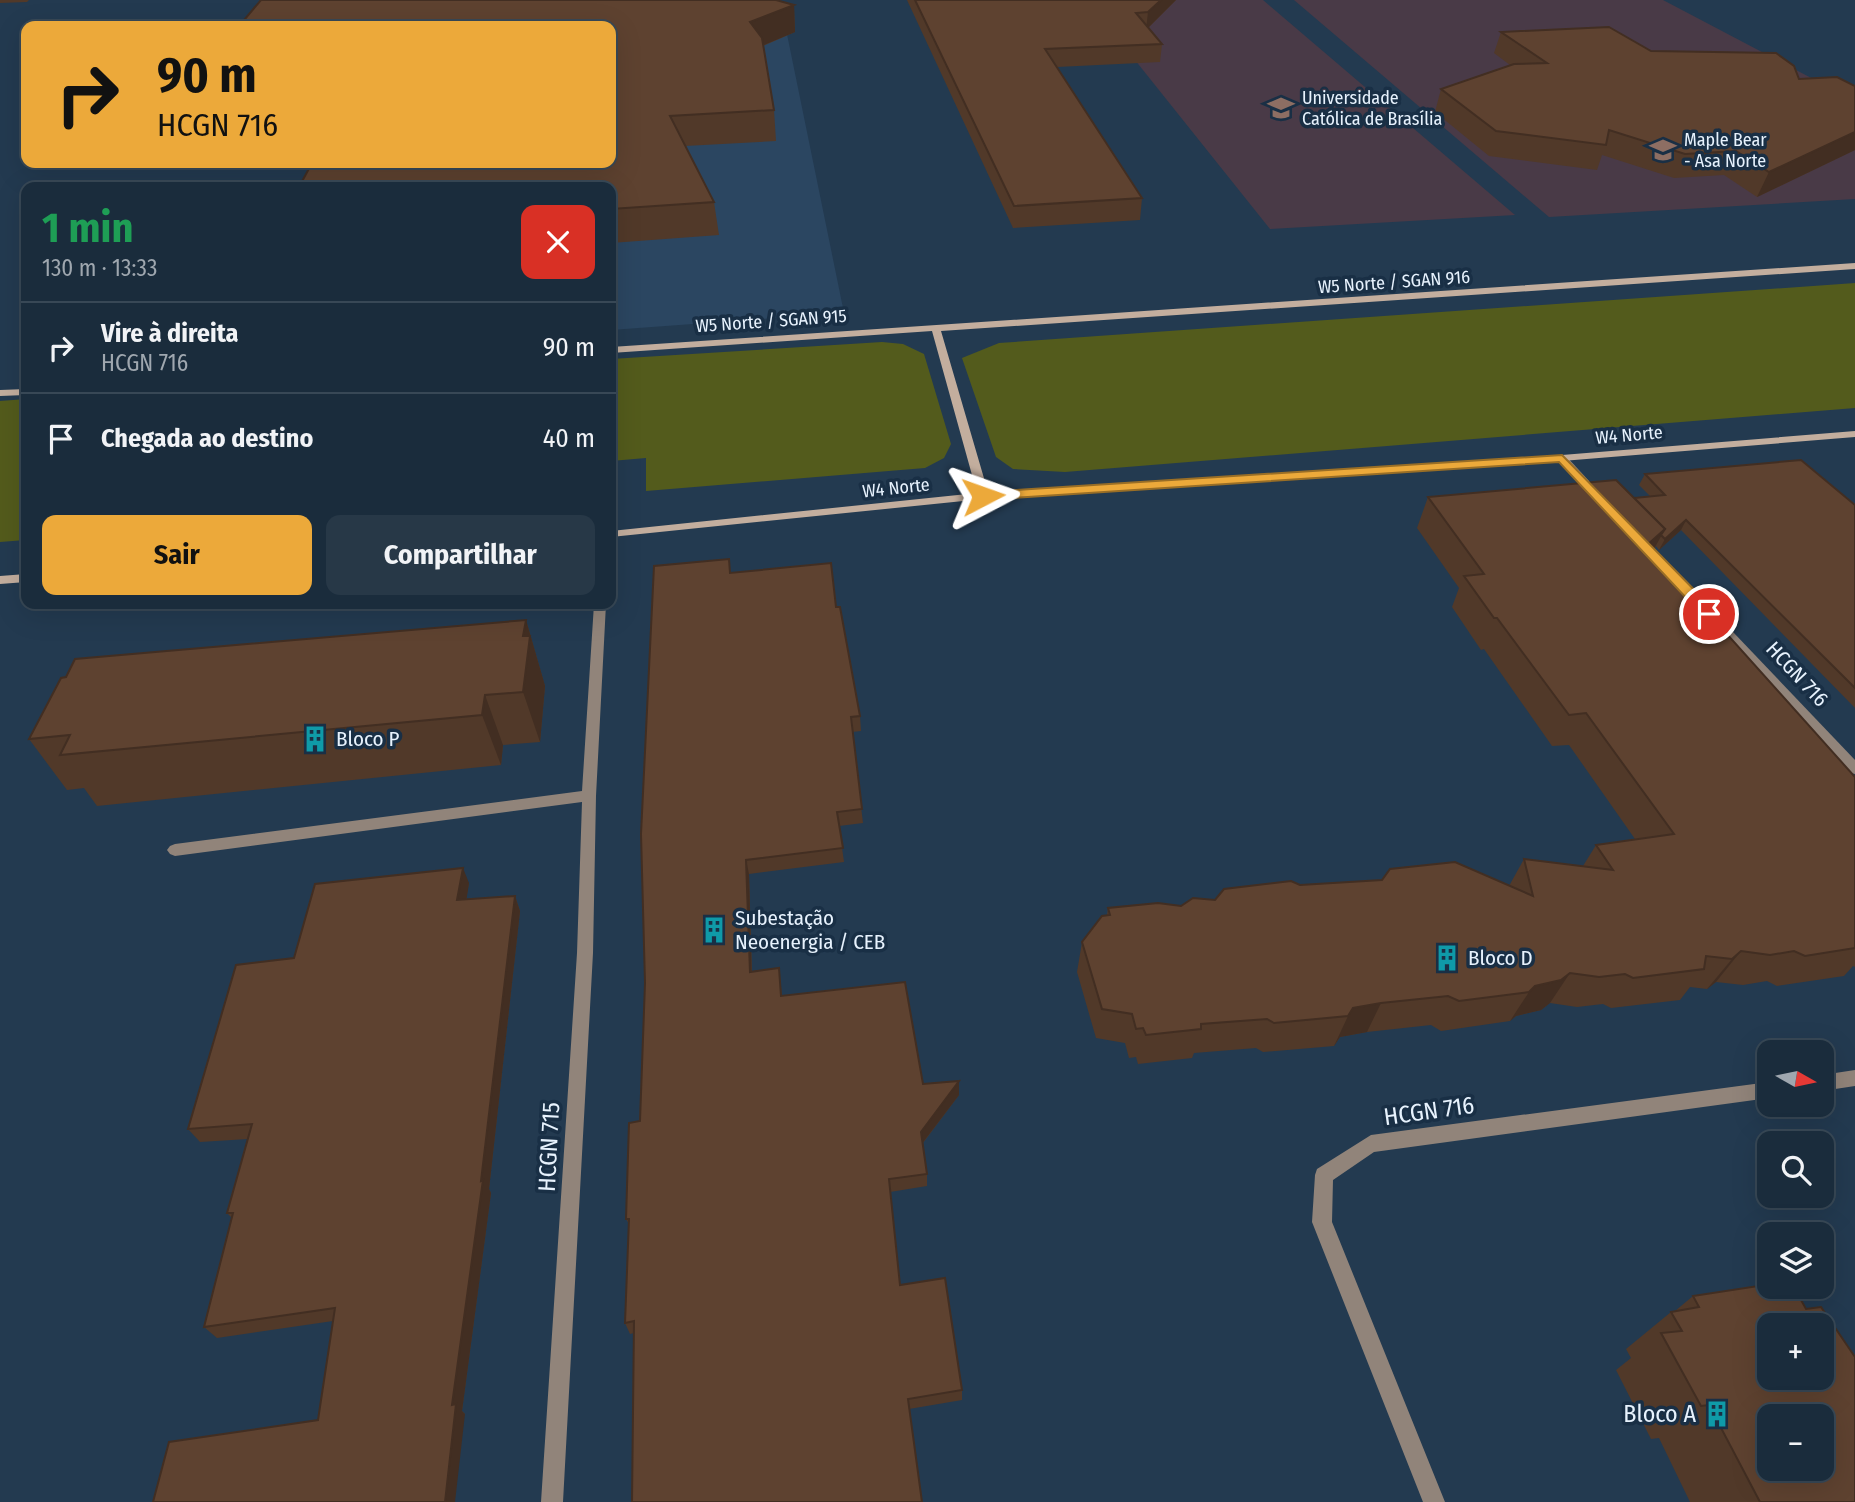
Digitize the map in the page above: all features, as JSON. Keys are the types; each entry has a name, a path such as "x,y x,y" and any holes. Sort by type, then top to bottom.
{"main road":[{"name":"W5 Norte / SGAN 916","path":"934,327 1855,266"},
{"name":"W5 Norte / SGAN 915","path":"616,350 934,327"},
{"path":"934,327 983,496"},
{"path":"0,393 21,392"},
{"name":"W4 Norte","path":"616,533 983,496 1562,458 1855,434"},
{"path":"0,580 21,578"}],"street":[{"path":"1562,458 1609,508"},
{"name":"HCGN 716","path":"1675,579 1855,769"},
{"name":"HCGN 715","path":"552,1502 585,953 589,796 600,609"},
{"path":"175,850 589,796"},
{"path":"1834,1081 1855,1078"},
{"name":"HCGN 716","path":"1434,1502 1322,1222 1324,1175 1371,1144 1757,1092"}],"shaded area":[{"path":"608,0 780,0 844,313 616,330 616,182 586,182 605,168 616,168 616,21 610,21"},
{"name":"Universidade Católica de Brasília","path":"1087,0 1263,0 1515,215 1270,229"},
{"name":"Maple Bear - Asa Norte","path":"1294,0 1663,0 1855,101 1855,199 1549,217"}],"green space":[{"path":"1855,283 1855,408 1065,472 1013,469 996,457 962,358 999,343"},
{"path":"882,342 903,344 924,354 951,444 944,458 925,468 646,491 646,458 616,461 616,359"},
{"path":"21,399 21,540 0,542 0,401"}],"building":[{"path":"261,0 776,0 794,5 750,22 762,38 774,110 670,116 714,202 616,209 616,182 302,182 309,168 616,168 616,21 243,21"},
{"path":"915,0 1161,0 1148,12 1136,13 1162,44 1045,49 1142,198 1014,206"},
{"path":"1609,27 1651,51 1776,53 1794,66 1799,79 1837,77 1855,86 1855,132 1769,172 1736,151 1685,154 1609,130 1606,145 1496,131 1441,89 1514,64 1547,63 1501,32"},
{"path":"1801,460 1855,505 1855,688 1686,520 1665,539 1661,535 1665,529 1634,498 1665,495 1645,474"},
{"path":"1616,480 1665,529 1647,545 1855,777 1855,948 1805,956 1794,951 1770,955 1741,951 1732,959 1706,956 1704,969 1633,978 1625,974 1599,977 1570,973 1561,980 1535,986 1529,992 1459,1001 1448,996 1381,1003 1353,1008 1348,1016 1274,1023 1267,1019 1201,1024 1201,1029 1146,1035 1143,1028 1136,1029 1132,1014 1102,1009 1082,942 1102,916 1110,915 1108,908 1158,903 1181,906 1193,898 1215,900 1224,889 1291,881 1300,885 1382,880 1390,869 1455,862 1533,896 1524,859 1613,870 1596,845 1674,834 1586,713 1569,715 1497,618 1494,618 1464,576 1484,574 1428,497"},
{"path":"729,559 730,573 831,563 836,607 840,607 860,716 851,717 862,809 837,812 843,848 746,860 750,972 779,968 781,996 905,982 923,1084 959,1081 921,1132 927,1174 889,1179 900,1285 945,1278 962,1390 908,1399 922,1502 632,1502 634,1321 625,1323 629,1219 626,1219 629,1123 640,1121 645,983 641,834 654,566"},
{"path":"526,620 523,636 530,636 523,692 485,695 482,715 60,755 70,735 29,739 61,678 66,677 75,659"},
{"path":"463,868 457,900 515,896 481,1181 483,1180 452,1405 456,1404 445,1502 153,1502 169,1442 318,1420 335,1308 204,1327 233,1213 227,1213 252,1124 188,1129 236,965 294,958 315,884"},
{"path":"1757,1286 1757,1299 1800,1299 1806,1309 1821,1307 1825,1313 1757,1313 1757,1390 1834,1390 1834,1326 1855,1357 1855,1502 1760,1502 1709,1405 1701,1406 1661,1333 1682,1331 1671,1312 1699,1307 1693,1296"}],"place":[{"name":"Universidade Católica de Brasília","path":"1281,108"},
{"name":"Maple Bear - Asa Norte","path":"1663,150"},
{"name":"Bloco P","path":"315,739"},
{"name":"Subestação Neoenergia / CEB","path":"714,930"},
{"name":"Bloco D","path":"1447,958"},
{"name":"Bloco A","path":"1717,1414"}],"route":[{"path":"983,496 1562,458 1709,614"}]}
